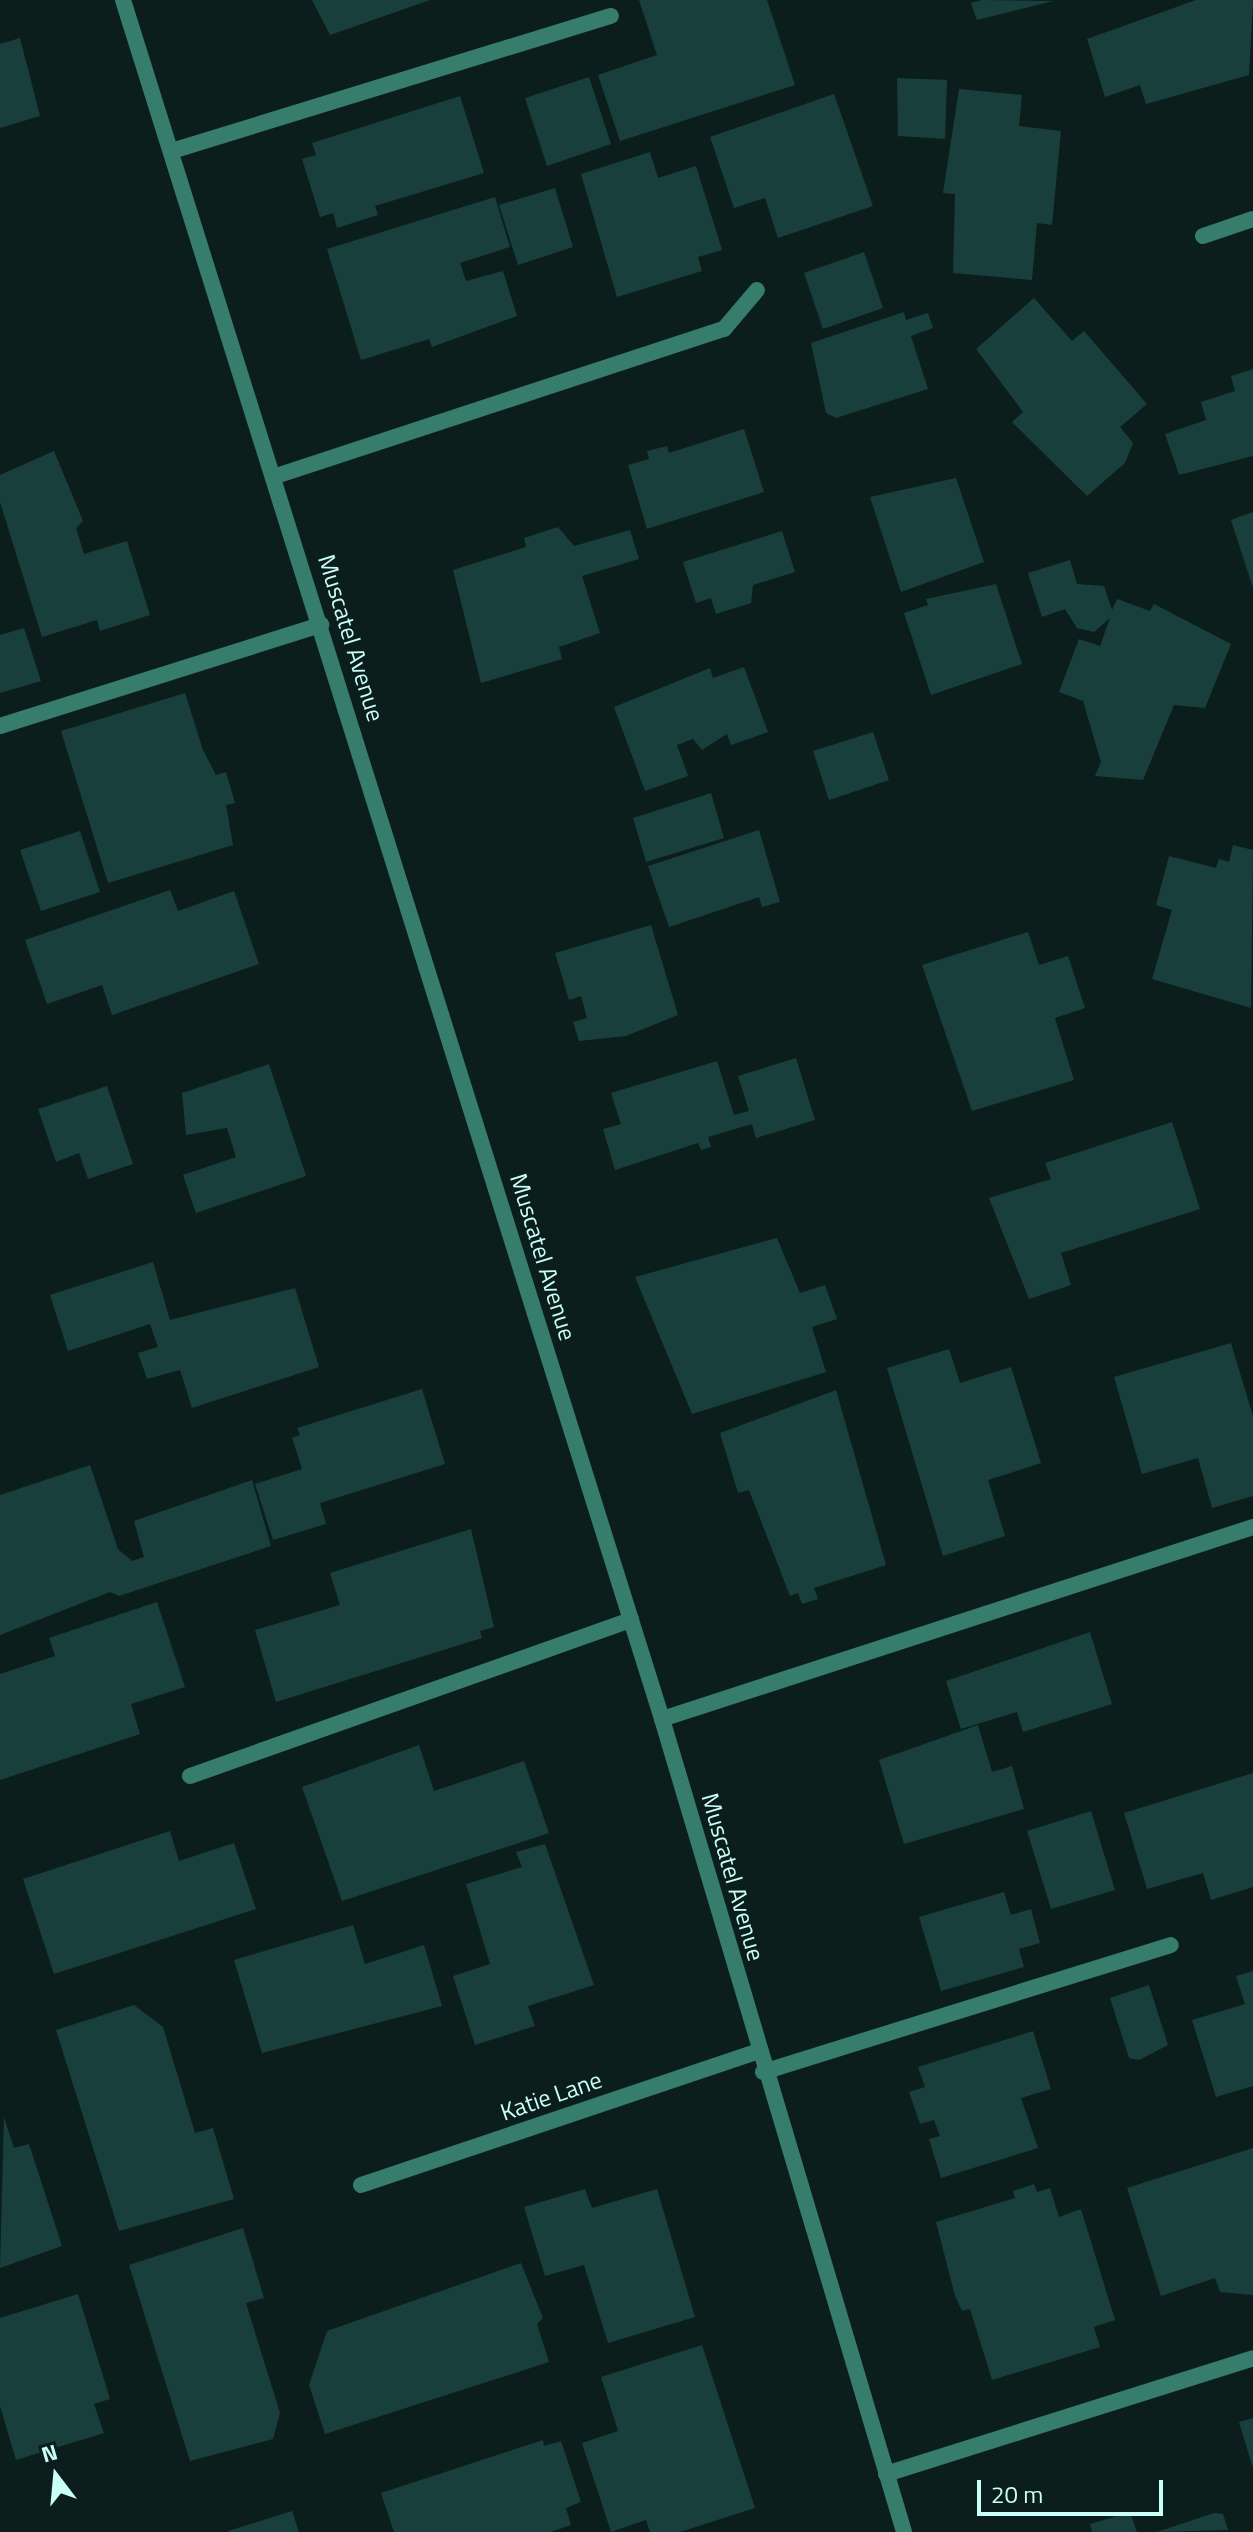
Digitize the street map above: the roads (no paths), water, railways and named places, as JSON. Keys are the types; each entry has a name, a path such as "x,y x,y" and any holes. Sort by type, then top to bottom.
{"street":[{"name":"Muscatel Avenue","path":"123,0 175,150 662,1719 757,2052 904,2532"},
{"path":"175,150 611,16"},
{"path":"1203,236 1253,219"},
{"path":"276,476 724,329 757,290"},
{"path":"0,726 321,625"},
{"path":"662,1719 1253,1527"},
{"path":"190,1776 631,1620"},
{"path":"763,2072 1171,1945"},
{"name":"Katie Lane","path":"361,2185 757,2052"},
{"path":"886,2474 1253,2358"}]}
